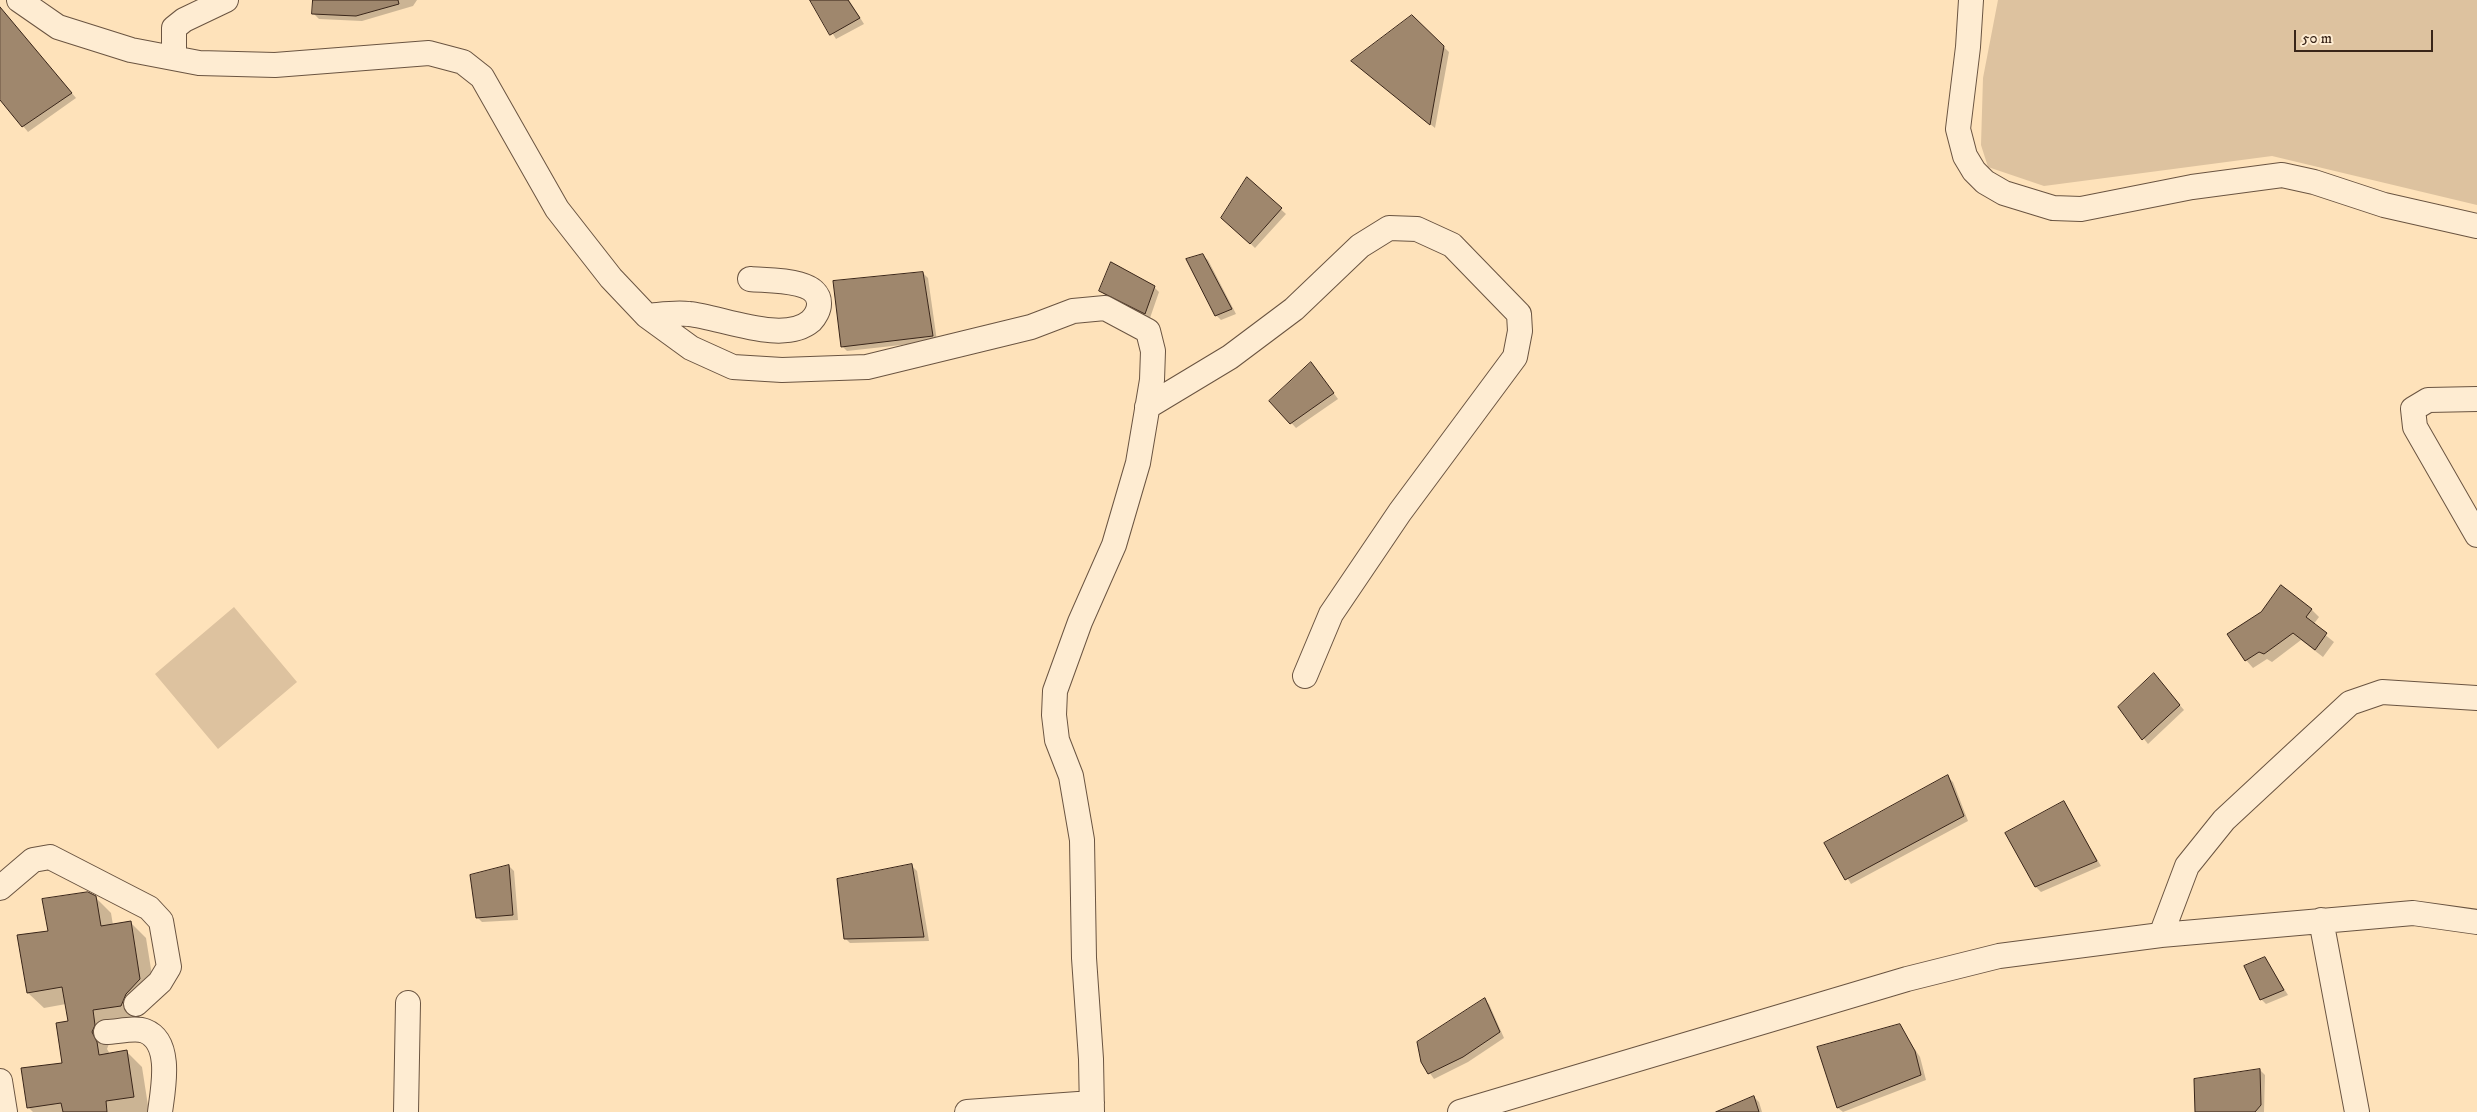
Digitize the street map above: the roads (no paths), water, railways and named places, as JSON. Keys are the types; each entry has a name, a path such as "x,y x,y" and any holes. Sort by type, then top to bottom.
{"street":[{"path":"19,0 58,27 131,50 199,63 275,65 430,53 463,62 482,77 557,209 611,278 647,316 690,348 732,367 782,370 867,367 1031,327 1073,311 1105,308 1148,331 1154,351 1138,463 1114,545 1080,622 1056,691 1054,716 1057,740 1070,776 1082,840 1084,958 1091,1059 1092,1108 967,1112"},
{"path":"174,58 174,28 184,20 226,0"},
{"path":"1971,0 1968,47 1958,129 1965,156 1974,171 1985,182 2004,193 2052,208 2081,209 2220,182 2282,175 2314,182 2384,205 2477,226"},
{"path":"1147,407 1230,357 1294,309 1360,246 1390,228 1417,229 1452,245 1519,314 1520,331 1515,357 1400,512 1331,614 1305,676"},
{"path":"647,316 688,314 769,330 790,330 802,326 816,314 819,305 818,296 813,290 804,285 750,279"},
{"path":"2477,399 2428,400 2413,409 2415,427 2477,535"},
{"path":"2161,935 2187,866 2199,850 2224,820 2350,703 2382,692 2477,698"},
{"path":"0,888 33,860 50,857 149,908 161,922 169,967 160,982 136,1004"},
{"path":"1460,1112 1907,978 1999,956 2161,935 2413,913 2477,922"},
{"path":"2321,920 2357,1112"},
{"path":"406,1112 408,1003"},
{"path":"106,1032 144,1030 157,1039 163,1056 164,1083 160,1112"},
{"path":"0,1081 5,1112"}]}
